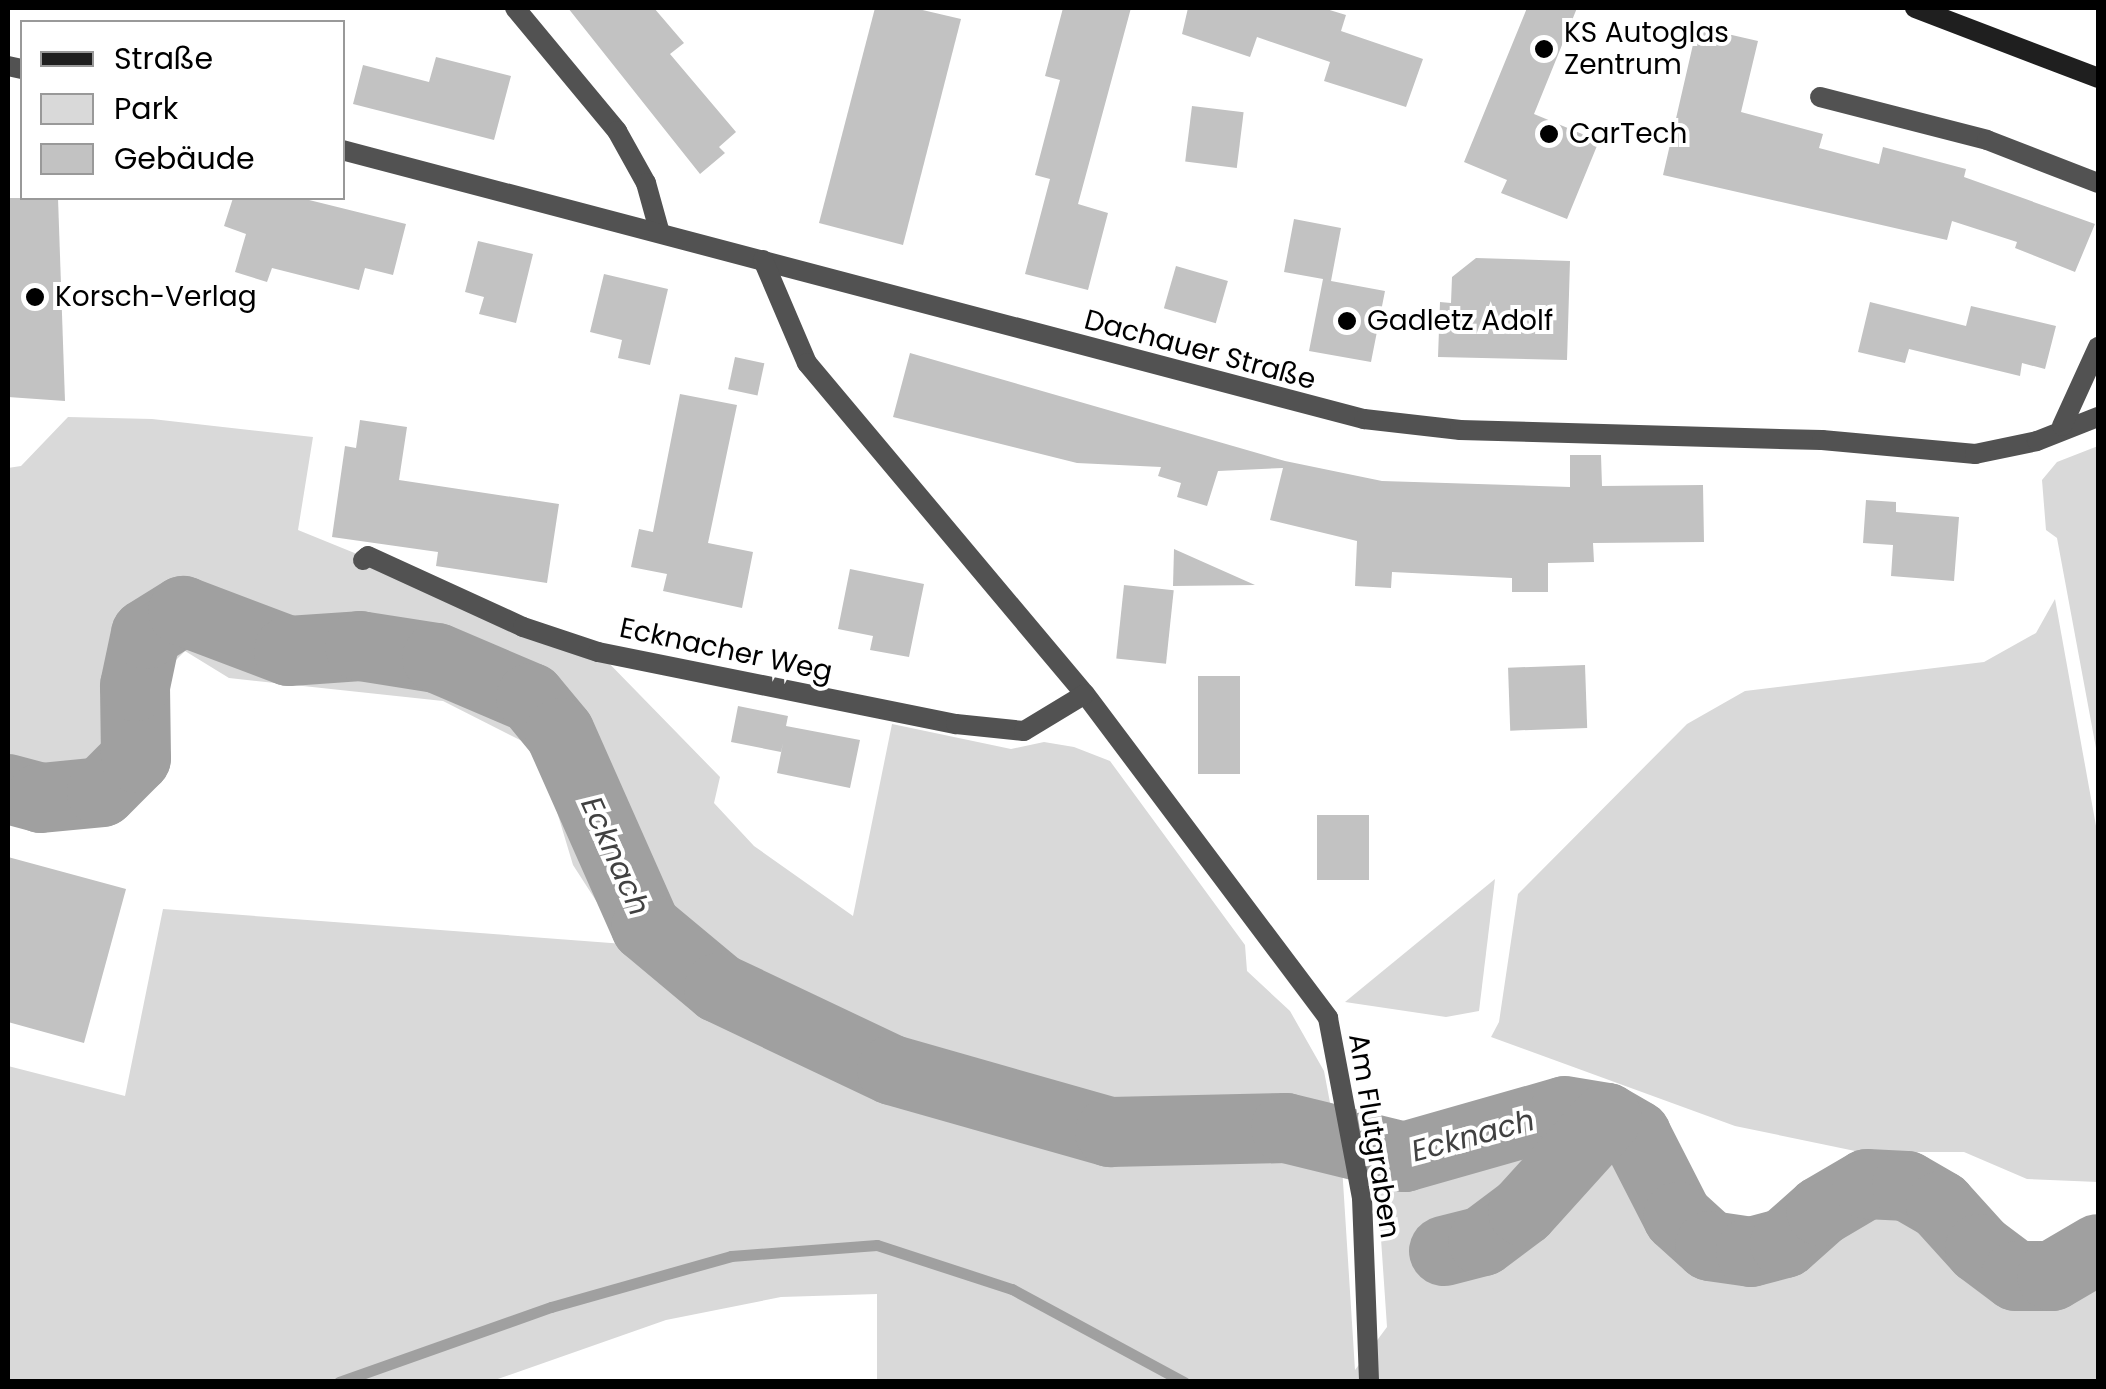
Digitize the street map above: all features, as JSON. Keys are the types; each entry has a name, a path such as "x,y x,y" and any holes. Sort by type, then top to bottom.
{"main road":[{"path":"1915,8 2098,78"}],"street":[{"path":"514,8 617,132 646,184 659,230"},
{"path":"1820,97 1987,140 2098,183"},
{"name":"Dachauer Straße","path":"345,151 659,230 1364,420 1460,430 1822,440 1975,454 2037,442 2062,426 2098,418"},
{"path":"763,260 807,364 1085,694"},
{"path":"2062,426 2098,347"},
{"name":"Ecknacher Weg","path":"363,560 368,556 523,627 598,652 956,724 1024,731 1085,694"},
{"name":"Am Flutgraben","path":"1085,694 1328,1018 1362,1198 1369,1382"}],"green space":[{"path":"68,417 152,419 313,437 298,530 598,652 720,777 714,803 754,846 853,916 892,724 1011,749 1044,742 1074,747 1110,761 1245,945 1247,971 1290,1011 1324,1071 1342,1166 1355,1370 1387,1327 1377,1180 1419,1177 1499,1141 1552,1128 1570,1149 1479,1224 1424,1239 1413,1257 1432,1269 1488,1257 1527,1237 1555,1194 1597,1157 1620,1149 1633,1159 1656,1230 1700,1265 1756,1280 1802,1261 1835,1218 1871,1197 1901,1197 1932,1216 1961,1259 2006,1290 2062,1298 2098,1279 2098,1381 877,1381 877,1294 781,1297 666,1320 492,1381 8,1381 8,1066 125,1096 163,909 624,944 573,865 552,795 526,743 443,701 229,678 185,651 161,675 161,754 129,809 8,810 8,468 21,466"},
{"path":"2098,446 2098,759 2057,538 2046,530 2042,480 2057,462"},
{"path":"2055,599 2098,837 2098,1182 2027,1179 1964,1152 1860,1152 1735,1126 1491,1037 1499,1022 1518,894 1687,724 1745,691 1984,662 2036,633"},
{"path":"1495,879 1479,1011 1446,1017 1345,1002"}],"building":[{"path":"568,8 654,8 684,43 670,54 736,132 719,147 725,153 700,174"},
{"path":"875,8 914,8 961,19 903,245 819,223"},
{"path":"1063,8 1131,8 1078,204 1108,213 1088,290 1025,274 1050,179 1035,175 1060,80 1045,76"},
{"path":"1188,8 1323,8 1346,15 1341,31 1423,59 1406,107 1324,81 1330,62 1257,37 1250,57 1182,34"},
{"path":"1527,8 1577,8 1534,114 1599,141 1567,219 1501,193 1507,180 1464,162"},
{"path":"1697,27 1758,41 1741,112 1823,134 1819,148 1879,164 1883,147 1966,169 1964,177 2095,224 2075,272 2015,248 2017,242 1952,221 1947,240 1663,175"},
{"path":"436,57 511,76 494,140 353,104 363,65 429,82"},
{"path":"1192,106 1244,112 1237,168 1185,162"},
{"name":"Korsch-Verlag","path":"8,198 58,200 65,401 8,397"},
{"path":"232,200 309,200 406,224 393,275 365,268 359,290 272,268 267,282 235,272 246,234 224,226"},
{"name":"Gadletz Adolf","path":"1294,219 1341,228 1331,281 1385,291 1371,362 1309,351 1323,279 1284,272"},
{"path":"478,241 533,254 516,323 479,314 484,297 465,292"},
{"path":"1476,258 1570,261 1567,360 1438,357 1440,302 1451,303 1452,277"},
{"path":"1176,266 1228,281 1216,323 1164,308"},
{"path":"604,274 668,289 650,365 618,358 622,340 590,332"},
{"path":"1870,302 1966,326 1971,306 2056,326 2045,369 2022,363 2020,376 1909,349 1905,363 1858,352"},
{"path":"910,353 1285,461 1382,481 1570,487 1570,455 1601,455 1602,486 1703,485 1704,542 1593,543 1594,562 1548,563 1548,592 1512,592 1512,578 1392,572 1391,588 1355,586 1357,541 1270,520 1283,468 1218,471 1207,506 1177,497 1181,483 1158,476 1161,467 1077,463 893,417"},
{"path":"735,357 764,363 757,396 728,389"},
{"path":"680,394 737,405 708,543 753,552 742,608 663,591 667,574 631,567 639,529 653,532"},
{"path":"360,420 407,427 399,480 559,504 547,583 436,566 438,552 332,537 345,446 356,448"},
{"path":"1866,500 1896,502 1896,512 1959,517 1954,581 1891,576 1893,545 1863,543"},
{"path":"1174,549 1255,585 1173,586"},
{"path":"850,569 924,584 909,657 870,650 873,636 838,629"},
{"path":"1124,585 1174,590 1166,664 1116,659"},
{"path":"1585,665 1587,728 1510,731 1508,668"},
{"path":"1198,676 1240,676 1240,774 1198,774"},
{"path":"738,706 788,716 786,726 860,740 850,788 777,773 783,743 781,752 731,742"},
{"path":"1317,815 1369,815 1369,880 1317,880"},
{"path":"8,857 126,889 84,1043 8,1022"}],"waterway":[{"name":"Ecknach","path":"8,789 41,798 102,792 136,758 135,686 146,634 183,611 289,651 360,646 437,658 531,698 560,733 646,927 719,988 892,1070 1110,1132 1286,1128 1404,1157 1565,1111 1607,1118 1636,1135 1678,1217 1710,1246 1751,1252 1785,1243 1821,1211 1867,1184 1907,1186 1941,1206 1980,1249 2016,1276 2052,1276 2098,1249"},
{"name":"Ecknach","path":"1444,1251 1483,1241 1523,1211 1607,1118"},
{"path":"339,1382 551,1307 731,1256 877,1245 1012,1289 1184,1382"}],"place":[{"name":"KS Autoglas Zentrum","path":"1544,49"},
{"name":"CarTech","path":"1549,134"},
{"name":"Korsch-Verlag","path":"35,297"},
{"name":"Gadletz Adolf","path":"1347,321"}]}
